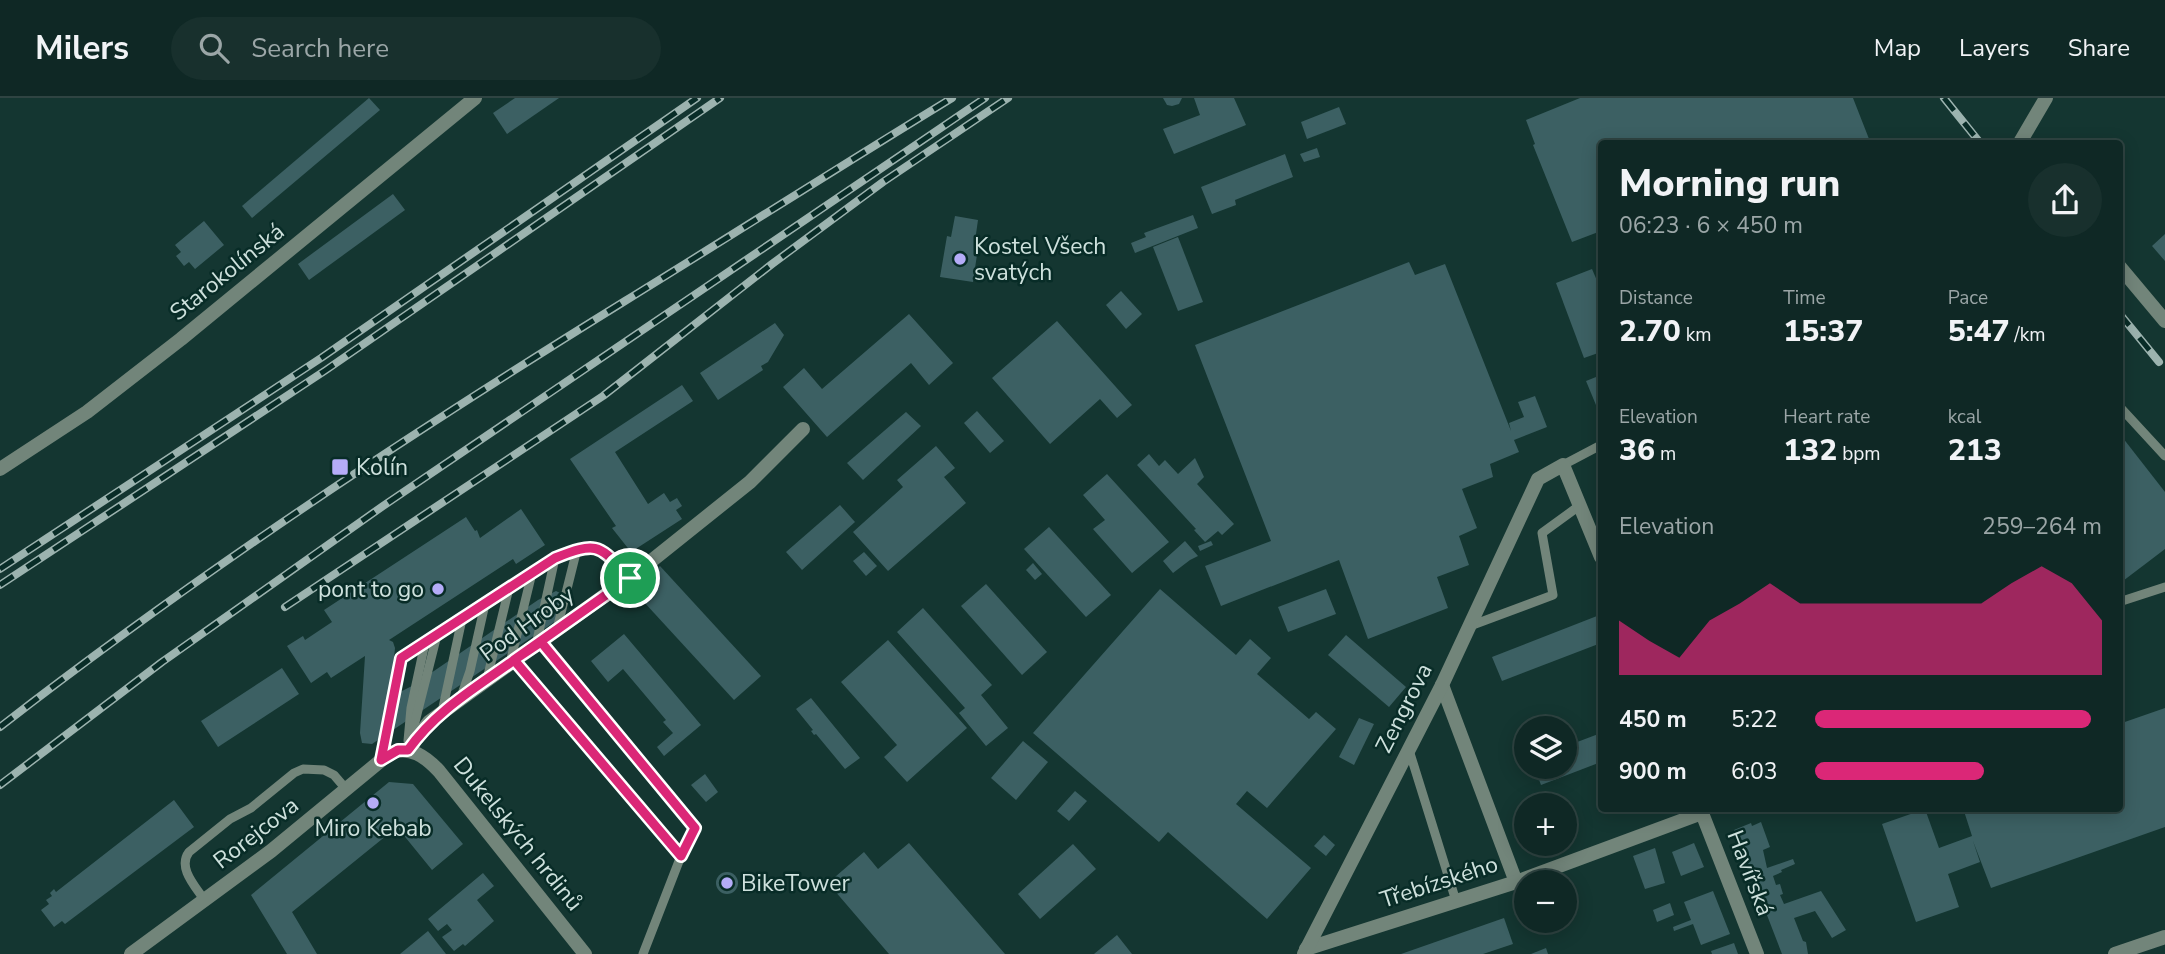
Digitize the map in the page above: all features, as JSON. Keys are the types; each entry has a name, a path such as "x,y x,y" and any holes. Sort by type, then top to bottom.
{"street":[{"name":"Starokolínská","path":"0,469 87,412 181,339 474,98"},
{"path":"2021,140 2046,98"},
{"path":"2123,271 2165,321"},
{"name":"Pod Hroby","path":"408,750 429,722 630,578 750,482 803,429"},
{"path":"1563,465 1598,550"},
{"name":"Zengrova","path":"1305,951 1442,685 1538,479 1563,465"},
{"path":"1442,685 1514,877"},
{"name":"Rorejcova","path":"131,954 205,901 381,760 398,750 408,750"},
{"name":"Dukelských hrdinů","path":"408,750 421,756 439,771 585,954"},
{"name":"Třebízského","path":"1547,870 1698,812"},
{"name":"Havířská","path":"1701,812 1757,954"},
{"name":"Třebízského","path":"1305,951 1514,883"},
{"path":"2115,954 2165,937"}],"lane":[{"path":"2123,410 2165,456"},
{"path":"1563,465 1598,447"},
{"path":"1468,626 1553,595 1542,533 1579,506"},
{"path":"381,760 401,658 555,558 577,549 600,548 614,559 630,578"},
{"path":"557,630 577,549"},
{"path":"555,558 538,643 695,828 681,856 643,954"},
{"path":"532,573 512,662 681,856"},
{"path":"2123,601 2165,587"},
{"path":"487,680 509,588"},
{"path":"460,699 470,671 485,604"},
{"path":"442,712 462,619"},
{"path":"408,750 437,635"},
{"path":"408,750 407,727 425,643"},
{"path":"1409,749 1456,901"},
{"path":"205,901 191,880 184,865 184,858 230,819 251,808 294,773 303,769 324,770 334,775 346,789"}],"building":[{"path":"369,98 380,110 252,218 242,206"},
{"path":"515,98 559,98 507,134 493,113"},
{"path":"1163,98 1182,98 1179,104 1172,106 1167,105"},
{"path":"1194,98 1234,98 1246,125 1174,154 1163,129 1200,115"},
{"path":"1580,98 1853,98 1869,140 1598,140 1598,232 1572,242 1533,145 1535,144 1526,120"},
{"path":"1339,107 1346,124 1307,139 1301,122"},
{"path":"1317,148 1320,157 1304,162 1300,154"},
{"path":"1285,154 1293,177 1235,200 1236,205 1212,214 1201,187"},
{"path":"393,194 405,210 309,280 298,264"},
{"path":"1193,215 1198,228 1135,253 1131,243 1146,237 1144,233"},
{"name":"Kostel Všech svatých","path":"955,216 978,220 975,241 979,241 973,282 940,277 947,236 951,237"},
{"path":"204,221 224,245 195,269 189,262 184,266 176,256 181,252 175,245"},
{"path":"2165,234 2165,261 2152,246"},
{"path":"1178,237 1203,302 1178,311 1153,247"},
{"path":"1409,262 1415,275 1445,264 1511,431 1509,423 1524,417 1518,402 1535,396 1547,427 1514,440 1519,452 1490,464 1493,477 1462,489 1477,528 1459,536 1469,565 1437,577 1448,608 1368,639 1339,560 1221,606 1205,566 1271,541 1195,345"},
{"path":"1592,269 1598,283 1598,353 1584,358 1556,283"},
{"path":"1121,291 1142,314 1126,329 1106,305"},
{"path":"909,314 953,363 929,385 911,363 827,437 783,387 804,368 822,389"},
{"path":"1057,321 1132,405 1117,418 1100,399 1050,444 992,378"},
{"path":"775,323 784,335 768,362 761,366 763,370 718,400 700,373"},
{"path":"1598,376 1596,405 1586,381"},
{"path":"682,385 693,401 615,452 648,504 664,493 670,502 677,498 682,506 676,510 682,519 631,552 612,528 616,526 570,459"},
{"path":"977,411 1004,441 990,453 964,423"},
{"path":"906,412 921,426 863,480 847,463"},
{"path":"2123,438 2165,492 2165,549 2123,581"},
{"path":"936,446 955,468 944,477 966,503 888,571 853,532 903,487 897,480"},
{"path":"1149,454 1159,466 1165,460 1178,474 1195,458 1204,477 1197,484 1234,524 1222,535 1218,531 1205,542 1137,465"},
{"path":"1107,474 1169,542 1132,573 1093,529 1105,520 1083,495"},
{"path":"840,505 855,522 802,570 786,552"},
{"path":"521,509 545,545 516,564 513,559 389,640 395,648 391,688 396,694 412,686 538,600 556,591 562,594 556,621 372,744 362,743 360,733 365,656 331,678 327,672 311,683 287,646 303,636 305,640 332,622 324,610 466,517 480,538"},
{"path":"1049,527 1111,595 1086,617 1024,549"},
{"path":"1185,541 1198,556 1173,573 1163,561"},
{"path":"1211,541 1213,545 1200,551 1198,546"},
{"path":"864,552 877,566 866,576 853,561"},
{"path":"1033,563 1042,574 1035,580 1026,570"},
{"path":"660,566 761,676 734,700 632,589"},
{"path":"986,584 1047,652 1022,675 961,606"},
{"path":"1160,589 1236,655 1250,639 1271,658 1257,674 1309,719 1316,712 1336,729 1267,808 1247,791 1236,804 1311,868 1267,919 1168,832 1159,842 1033,733"},
{"path":"1326,589 1336,614 1288,632 1278,607"},
{"path":"923,608 992,685 981,695 1008,728 986,746 959,713 965,708 897,632"},
{"path":"1597,616 1598,618 1598,644 1502,681 1492,657"},
{"path":"624,634 701,725 664,756 657,747 673,733 663,722 666,720 623,669 608,682 591,661"},
{"path":"1346,635 1406,687 1389,707 1328,655"},
{"path":"888,640 967,728 907,782 884,757 897,745 841,682"},
{"path":"282,668 299,694 218,747 201,721"},
{"path":"811,698 860,758 845,769 816,734 814,735 796,709"},
{"path":"2165,708 2165,827 1991,888 1973,841 1980,862 1948,874 1959,907 1916,922 1882,824 1916,812 1926,812 1939,848 1972,836 1964,812 2123,812 2123,723"},
{"path":"1359,718 1374,724 1354,765 1339,757"},
{"path":"1598,734 1598,763 1577,771 1577,742"},
{"path":"1023,741 1048,762 1016,800 991,778"},
{"path":"705,774 718,792 706,802 691,785"},
{"path":"1539,779 1557,779 1541,785"},
{"path":"389,782 413,784 463,844 432,870 397,827 292,912 317,954 287,954 251,895"},
{"path":"1075,791 1087,801 1069,821 1057,811"},
{"path":"174,800 194,827 65,924 62,921 54,927 41,910 49,904 46,900 52,896 50,893 54,889 56,892"},
{"path":"1761,822 1770,847 1763,850 1767,868 1793,859 1795,864 1773,876 1776,885 1780,884 1783,894 1780,895 1784,904 1821,891 1846,930 1832,938 1815,911 1794,918 1803,941 1806,942 1808,954 1782,954 1734,830"},
{"path":"1324,835 1335,845 1326,856 1314,846"},
{"path":"909,843 1005,954 889,954 828,883 864,852 878,869"},
{"path":"1694,843 1704,867 1681,876 1672,852"},
{"path":"1073,844 1096,869 1040,919 1018,894"},
{"path":"1655,848 1665,883 1645,889 1633,856"},
{"name":"BikeTower","path":"727,872 735,875 738,883 735,891 727,894 719,891 716,883 719,875"},
{"path":"483,873 494,886 477,900 494,921 465,946 463,944 454,951 442,937 452,930 447,924 438,931 428,919"},
{"path":"1713,891 1730,934 1701,945 1693,924 1674,931 1673,927 1691,920 1684,902"},
{"path":"1670,903 1674,915 1657,922 1653,910"},
{"path":"1504,918 1513,944 1483,954 1401,954"},
{"path":"428,931 446,954 400,954"},
{"path":"1117,935 1132,954 1094,954"},
{"path":"1734,943 1738,954 1712,954 1711,951"},
{"path":"1546,948 1548,954 1531,954"}],"railway":[{"path":"0,569 321,358 697,98"},
{"path":"0,585 326,370 720,98"},
{"path":"0,727 229,559 385,453 952,98"},
{"path":"0,785 162,662 383,506 985,98"},
{"path":"285,607 603,396 772,264 883,182 1008,98"},
{"path":"1944,98 1978,140"},
{"path":"2123,318 2159,362"}],"place":[{"name":"Kostel Všech svatých","path":"960,259"},
{"name":"Kolín","path":"340,467"},
{"name":"pont to go","path":"438,589"},
{"name":"Miro Kebab","path":"373,803"},
{"name":"BikeTower","path":"727,883"}],"route":[{"path":"630,578 514,660 681,856 695,828 541,642 514,660 429,722 408,750 398,750 381,760 401,658 555,558 577,549 600,548 614,559 630,578"}]}
